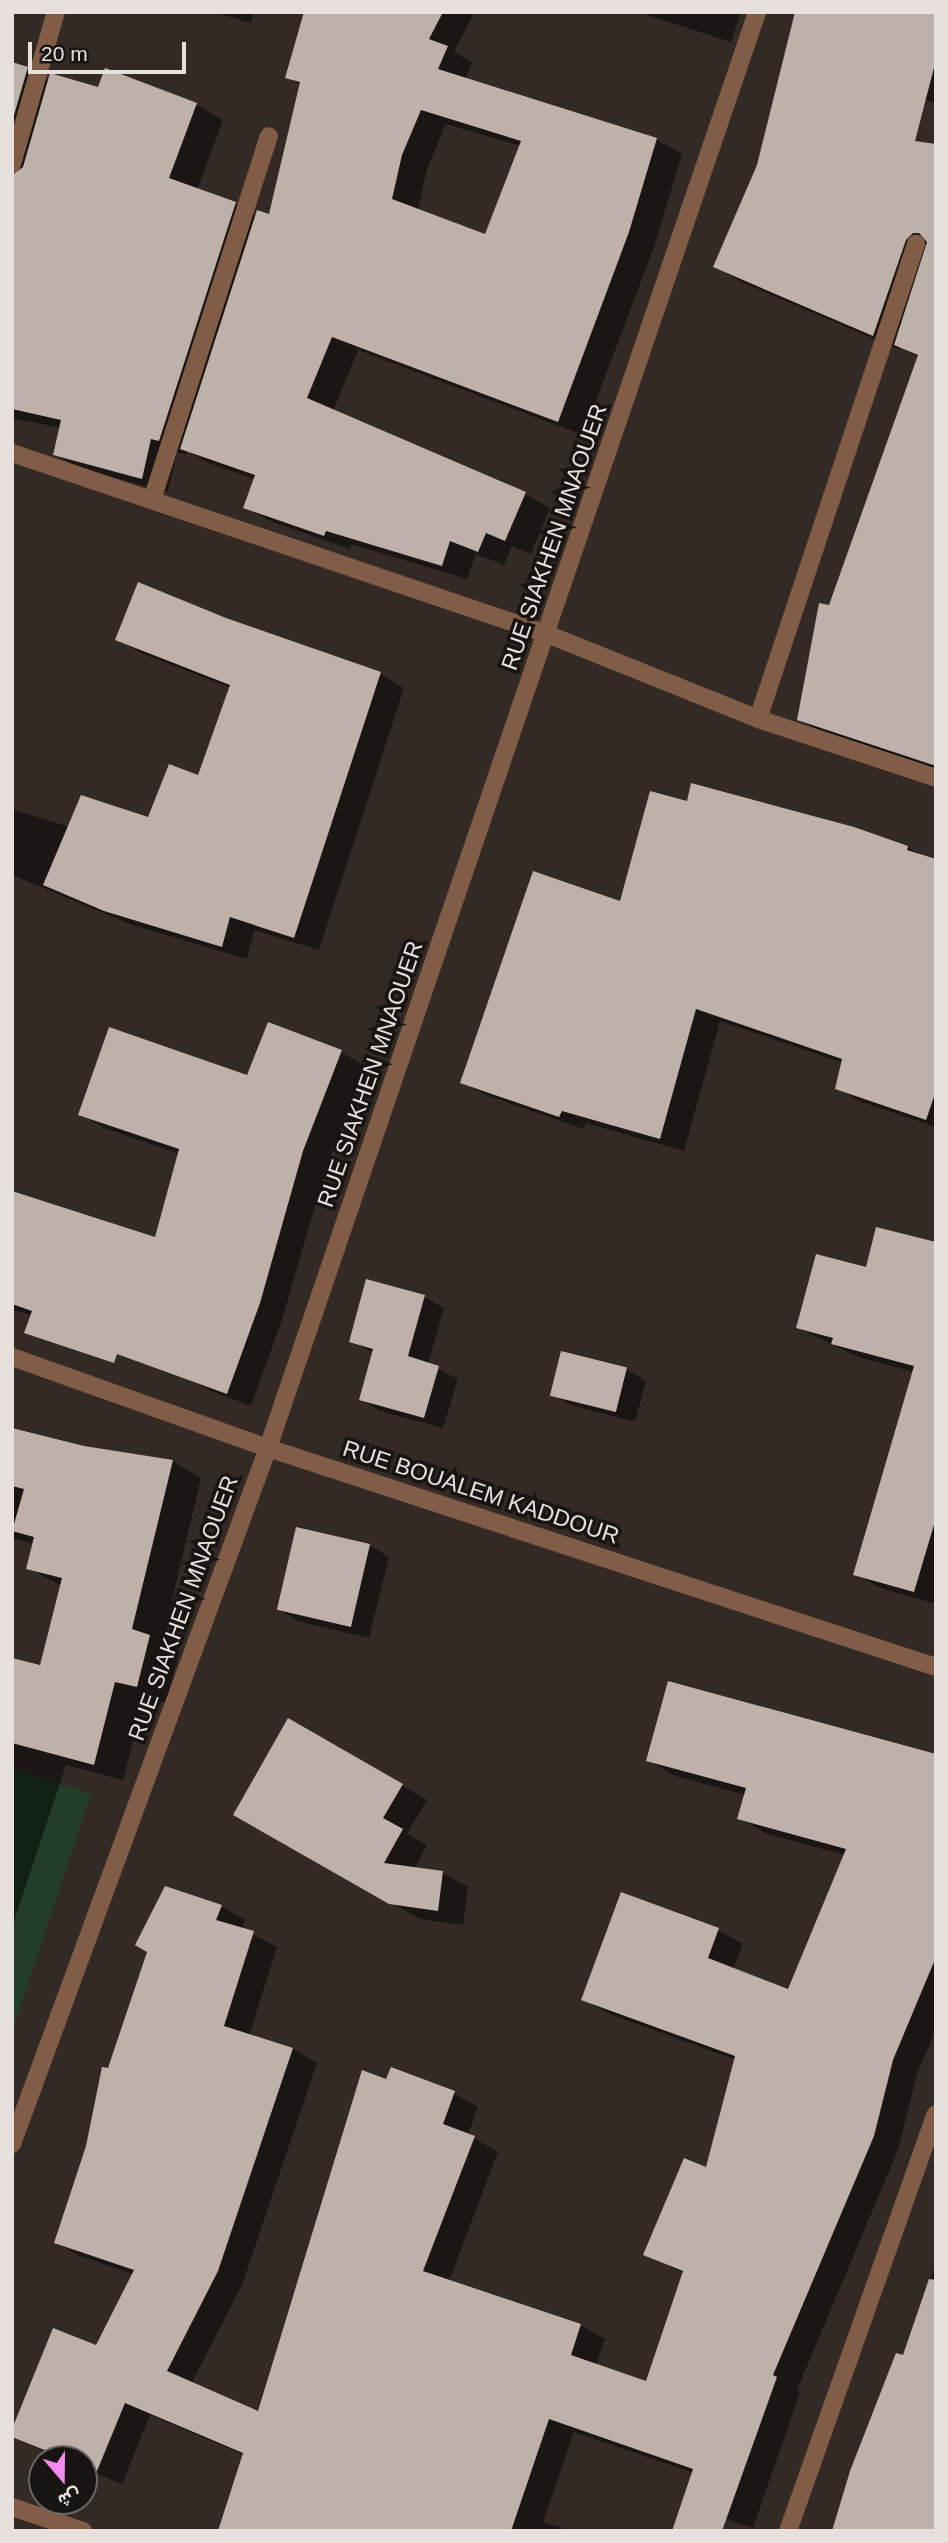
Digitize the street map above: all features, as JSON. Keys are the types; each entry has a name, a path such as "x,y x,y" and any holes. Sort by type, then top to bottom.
{"street":[{"path":"12,164 57,12"},
{"name":"RUE SIAKHEN MNAOUER","path":"12,2144 268,1448 757,12"},
{"path":"152,500 269,136"},
{"path":"758,719 916,244"},
{"path":"13,456 152,500 547,634 758,719 936,778"},
{"name":"RUE BOUALEM KADDOUR","path":"12,1357 268,1448 936,1667"},
{"path":"789,2531 936,2114"},
{"path":"12,2507 83,2531"}],"green space":[{"path":"12,1768 91,1794 12,2032"}],"building":[{"path":"304,12 443,12 429,39 448,46 438,69 657,138 629,232 558,422 332,337 307,398 526,492 505,541 486,533 478,552 450,541 442,566 326,531 324,536 243,508 255,475 180,449 257,210 269,214 300,82 285,78","holes":["421,110 521,141 485,234 392,199 402,155"]},
{"path":"795,12 936,12 936,60 915,141 936,144 936,766 797,720 819,603 829,605 918,355 894,345 927,242 919,233 913,233 906,240 873,336 713,267 757,165"},
{"path":"12,62 28,67 12,122"},
{"path":"105,68 197,103 169,178 236,202 159,441 151,439 142,479 53,455 61,420 12,409 12,175 23,167 50,73 98,87"},
{"path":"138,582 226,618 381,672 294,938 230,917 222,947 104,911 43,885 81,795 148,817 169,764 198,775 230,685 115,640"},
{"path":"691,783 854,827 908,846 907,850 936,859 936,1091 926,1120 835,1089 842,1059 696,1009 660,1139 562,1111 559,1117 460,1083 533,871 620,901 650,791 687,801"},
{"path":"268,1022 342,1050 303,1151 260,1303 227,1394 117,1354 114,1363 24,1333 32,1311 12,1304 12,1191 155,1237 179,1149 78,1115 109,1027 247,1075"},
{"path":"876,1227 936,1242 936,1518 914,1592 853,1575 914,1366 831,1344 833,1338 796,1328 816,1254 866,1267"},
{"path":"366,1279 425,1295 408,1356 439,1366 424,1418 359,1400 373,1349 349,1342"},
{"path":"561,1351 627,1367 616,1412 550,1396"},
{"path":"12,1428 84,1446 173,1460 132,1629 150,1635 137,1687 115,1682 94,1765 12,1743 12,1658 40,1665 62,1578 26,1569 34,1537 12,1531 24,1489 12,1486"},
{"path":"296,1527 370,1544 351,1627 277,1610"},
{"path":"668,1681 936,1754 936,1957 893,2060 874,2136 773,2375 777,2377 722,2531 672,2531 693,2469 549,2419 511,2531 218,2531 243,2453 125,2403 98,2469 98,2445 32,2445 12,2437 12,2429 53,2328 96,2345 134,2270 54,2243 86,2146 102,2067 108,2068 147,1952 135,1945 165,1886 222,1905 216,1920 254,1931 224,2026 293,2048 218,2271 167,2371 258,2411 362,2070 386,2079 391,2067 455,2091 443,2124 475,2136 423,2271 581,2324 571,2355 646,2381 683,2271 643,2255 684,2158 706,2167 735,2056 581,2000 621,1892 719,1928 708,1958 788,1989 846,1849 737,1819 746,1788 646,1761"},
{"path":"288,1718 403,1784 383,1818 403,1829 384,1863 443,1871 438,1911 389,1904 233,1815"},
{"path":"929,2279 936,2280 936,2531 832,2531 850,2471 896,2353 903,2355"}]}
